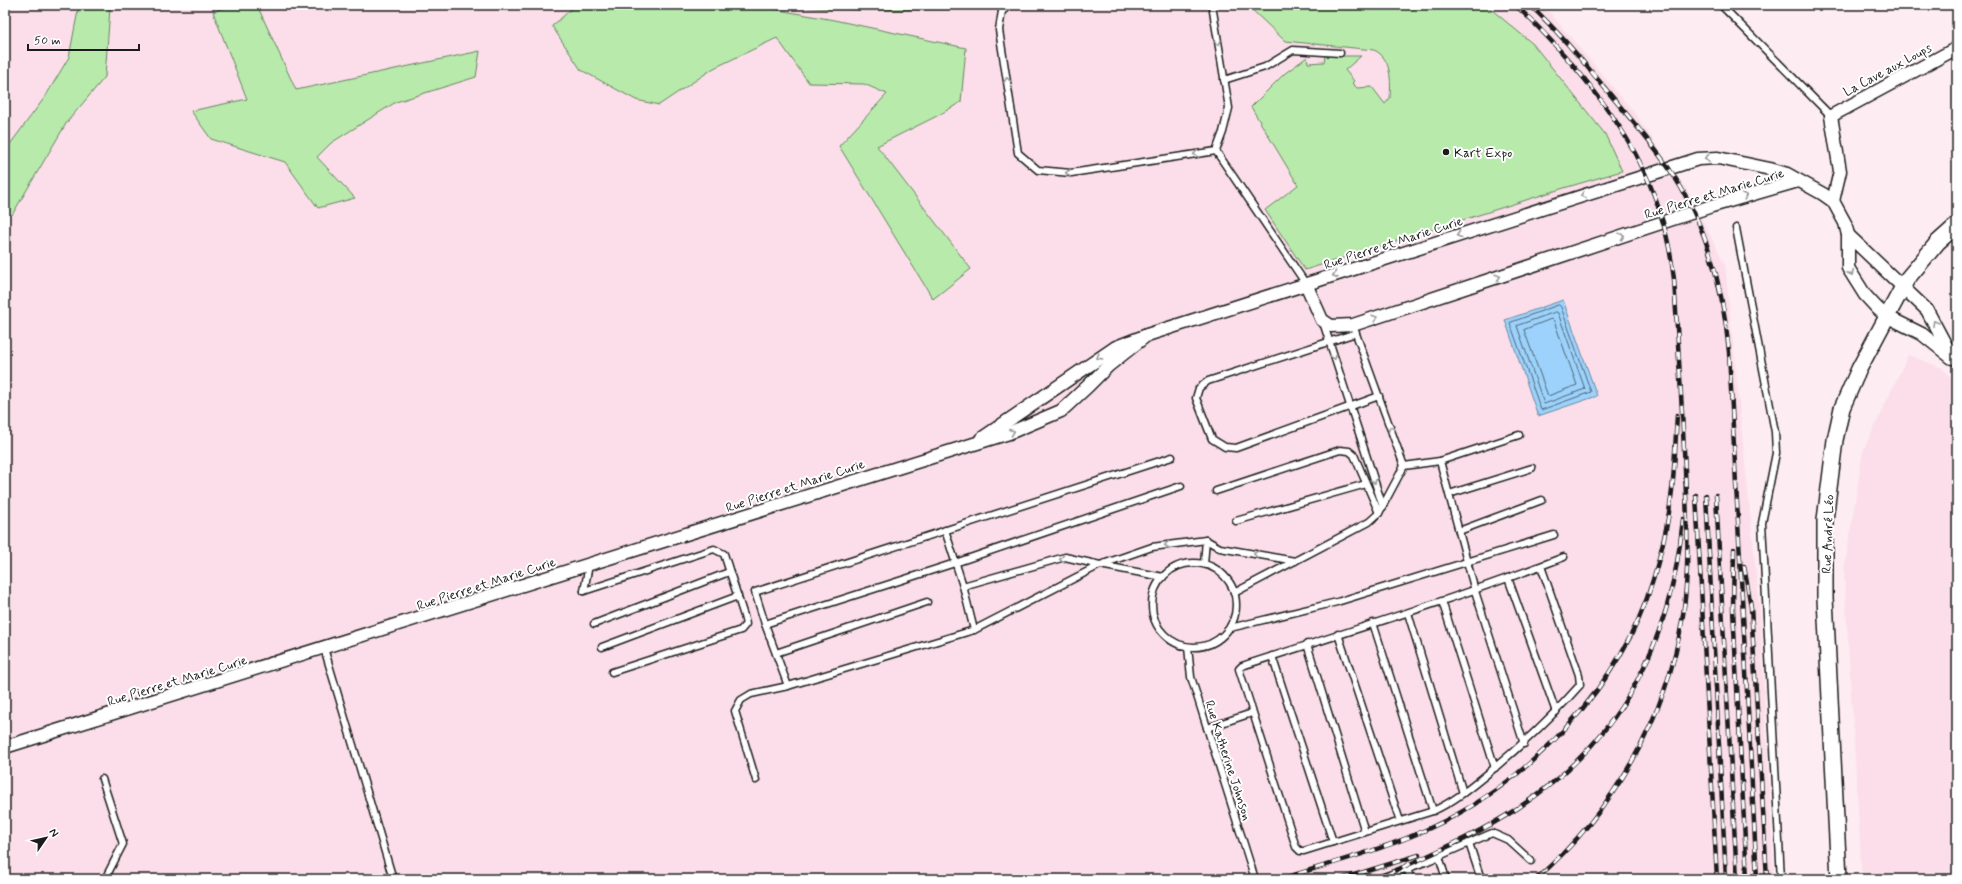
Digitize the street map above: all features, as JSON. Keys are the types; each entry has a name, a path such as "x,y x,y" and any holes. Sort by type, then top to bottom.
{"street":[{"name":"La Cave aux Loups","path":"1831,116 1957,48"},
{"path":"1831,116 1840,171 1833,201"},
{"name":"Rue Pierre et Marie Curie","path":"975,443 1116,347 1147,335 1698,159 1718,158 1770,169 1787,174 1798,181"},
{"path":"1798,181 1833,201 1845,223 1848,235 1848,268 1865,295 1886,316 1922,334 1955,361"},
{"name":"Rue Pierre et Marie Curie","path":"1322,320 1331,326 1355,329 1712,206 1798,181"},
{"name":"Rue André Léo","path":"1839,879 1825,598 1825,520 1834,440 1842,408 1859,369 1903,286 1938,242 1957,225"},
{"path":"1848,235 1927,310 1955,361"},
{"path":"1306,284 1322,320"},
{"name":"Rue Pierre et Marie Curie","path":"5,747 1009,433 1061,411 1090,385 1108,366 1147,335"}],"lane":[{"path":"1011,5 1002,11 999,30 1018,154 1038,170 1071,173 1216,151"},
{"path":"1212,5 1229,108 1223,132 1216,151"},
{"path":"1722,5 1831,116"},
{"path":"1224,80 1265,67 1293,50 1340,53"},
{"path":"1216,151 1306,284"},
{"path":"1736,228 1775,432 1776,453 1762,523 1781,879"},
{"path":"1322,320 1383,507"},
{"path":"1234,593 1369,522 1383,507 1404,466 1379,396 1355,329 1329,342 1208,381 1199,388 1196,398 1212,439 1225,447 1236,448 1379,396"},
{"path":"1404,466 1440,461 1518,436"},
{"path":"1216,491 1340,450 1349,451 1354,455 1379,513"},
{"path":"788,686 755,592 1172,457"},
{"path":"1440,461 1475,591 1524,744"},
{"path":"1449,494 1532,468"},
{"path":"1236,521 1366,484"},
{"path":"765,624 955,563 1181,486"},
{"path":"1459,531 1542,500"},
{"path":"945,530 963,586 974,630"},
{"path":"1230,628 1337,602 1554,535"},
{"path":"756,780 735,710 741,700 751,694 788,686 974,630 1100,565 1152,547 1206,540 1220,548 1295,561"},
{"path":"1204,564 1206,540"},
{"path":"589,565 584,591 714,549 724,554 746,624 740,630 612,672"},
{"path":"963,586 1065,557 1163,577"},
{"path":"1540,566 1581,679 1580,685 1524,744 1450,803 1433,811 1300,851 1296,847 1239,669 1242,666 1307,644 1475,591 1508,578 1540,566 1564,557"},
{"path":"1204,564 1217,570 1228,580 1234,593 1235,615 1230,628 1220,639 1202,646 1188,647 1168,637 1158,626 1153,614 1154,594 1163,577 1169,572 1182,565 1204,564"},
{"path":"594,624 729,572"},
{"path":"1508,578 1556,712"},
{"path":"602,647 738,596"},
{"path":"1442,601 1495,768"},
{"path":"776,653 927,602"},
{"path":"1408,613 1463,793"},
{"path":"1373,623 1433,811"},
{"path":"1338,634 1400,821"},
{"path":"1307,644 1365,832"},
{"name":"Rue Katherine Johnson","path":"1188,647 1191,677 1255,879"},
{"path":"324,648 393,879"},
{"path":"1272,656 1333,842"},
{"path":"1207,728 1252,713"},
{"path":"102,779 123,844 104,879"},
{"path":"1378,879 1440,856 1492,833 1508,840 1531,861"},
{"path":"1469,843 1481,879"},
{"path":"1440,856 1446,879"},
{"path":"1407,869 1411,879"}],"shaded area":[{"path":"5,5 1539,5 1550,13 1636,115 1688,192 1725,265 1760,612 1774,879 5,879"},
{"path":"1908,355 1942,368 1957,384 1957,879 1862,879 1844,571 1863,451"}],"green space":[{"path":"79,5 99,5 110,8 105,77 67,122 12,215 5,212 5,151 45,97 69,57"},
{"path":"231,5 257,5 296,90 480,51 476,77 396,102 331,143 317,157 355,198 318,208 285,162 211,139 191,111 247,99 213,12"},
{"path":"576,5 751,5 834,20 966,48 961,102 939,115 877,146 971,269 933,299 839,146 887,94 864,84 809,83 777,38 714,68 659,105 636,100 581,70 552,26"},
{"path":"751,5 991,5 988,9 861,10"},
{"name":"Kart Expo","path":"1247,5 1486,5 1533,44 1605,134 1622,171 1305,270 1265,210 1298,185 1251,107 1284,74 1307,57 1308,63 1324,62 1325,56 1361,56 1345,70 1354,81 1352,83 1357,88 1372,87 1385,104 1390,98 1389,71 1384,59 1374,50 1285,41"}],"water":[{"path":"1563,300 1597,396 1538,416 1505,320"}],"railway":[{"path":"1515,5 1538,26 1572,64 1610,113 1640,163 1662,218 1669,247 1674,279 1683,422 1687,525 1687,579 1683,615 1675,653 1664,690 1650,726 1633,760 1613,793 1590,824 1536,879"},
{"path":"1530,5 1581,59 1639,129 1668,167 1693,210 1702,232 1717,279 1729,352 1757,879"},
{"path":"1281,879 1394,843 1430,828 1467,809 1502,785 1536,757 1567,726 1595,693 1619,657 1639,619 1653,580 1663,543 1672,494 1677,415"},
{"path":"1696,495 1717,879"},
{"path":"1706,495 1726,879"},
{"path":"1716,495 1737,879"},
{"path":"1386,875 1454,844 1518,808 1555,781 1586,751 1613,719 1635,684 1653,646 1667,606 1677,564 1683,519"},
{"path":"1734,549 1733,609 1747,879"},
{"path":"1744,566 1751,607 1767,879"},
{"path":"1341,879 1419,855"}],"place":[{"name":"Kart Expo","path":"1446,152"}]}
